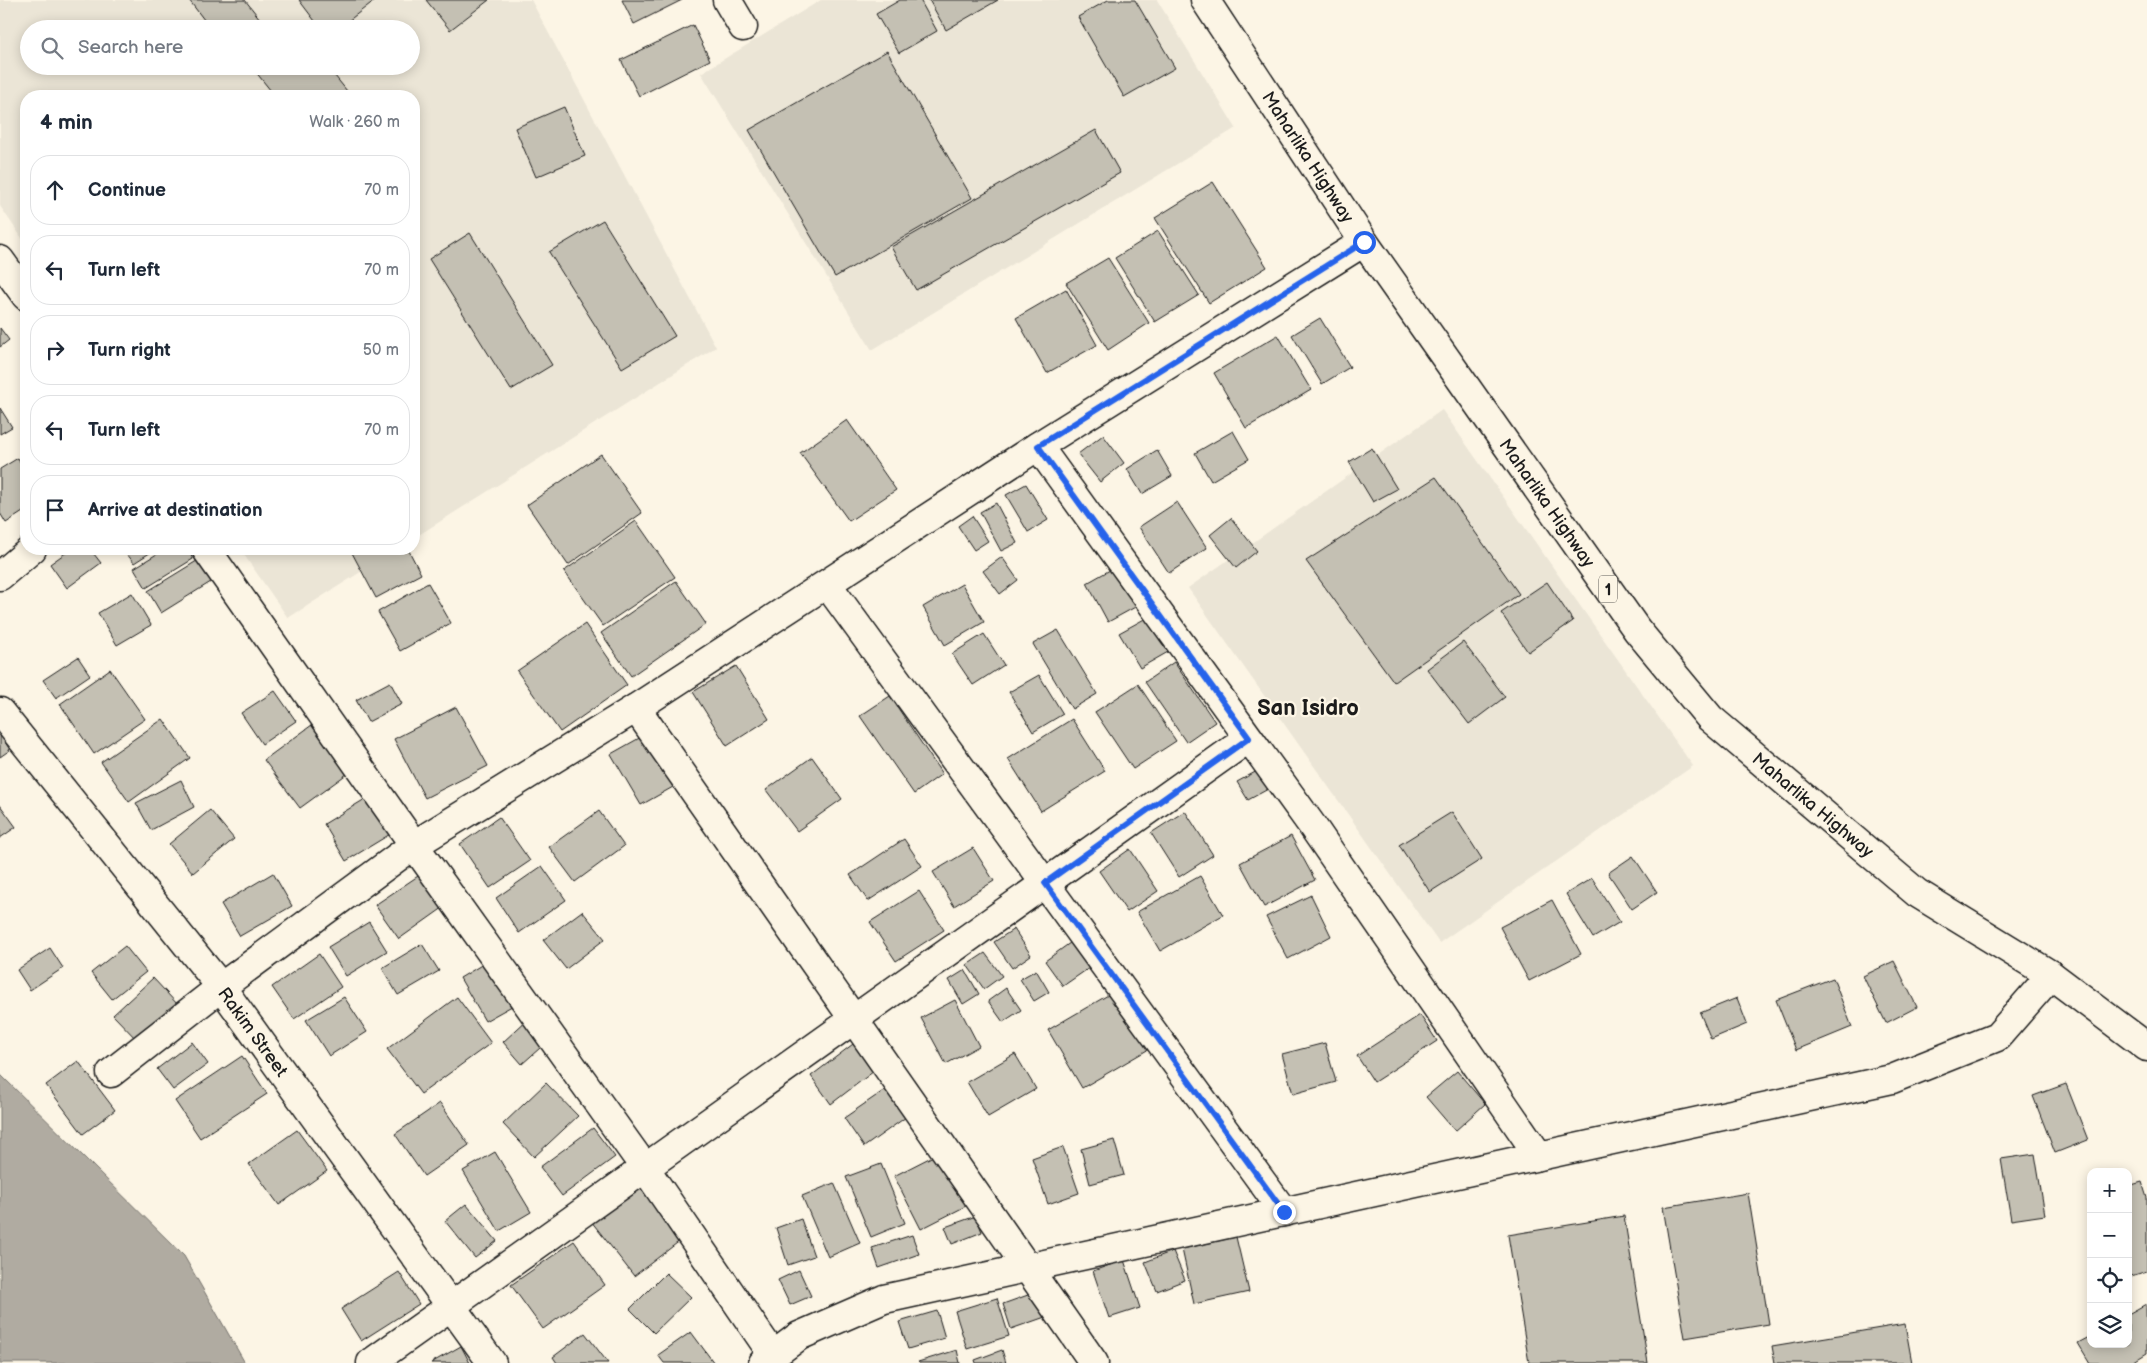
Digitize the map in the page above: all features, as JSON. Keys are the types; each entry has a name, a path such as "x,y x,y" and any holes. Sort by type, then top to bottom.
{"main road":[{"path":"726,0 743,27"},
{"name":"Maharlika Highway","path":"1205,0 1364,242 1637,630 1710,718 1917,893 2051,975 2147,1047"},
{"path":"111,1073 221,987 414,846 636,708 1038,446 1364,242"},
{"path":"0,260 20,288"},
{"path":"1038,446 1311,824 1539,1156"},
{"path":"0,576 25,555"},
{"path":"210,555 414,846 645,1168 768,1359 799,1336 884,1299 1892,1079 1997,1037 2051,975"},
{"path":"827,584 1284,1212"},
{"path":"636,708 1094,1363"},
{"name":"Rakim Street","path":"0,712 221,987 492,1363"},
{"path":"371,1363 1249,738"}],"shaded area":[{"path":"0,0 531,0 716,347 420,534 420,90 20,90 20,235 0,206"},
{"path":"821,0 1157,0 1236,128 872,350 701,73"},
{"path":"1442,410 1693,766 1439,943 1188,588"},
{"path":"244,555 388,555 288,618"},
{"path":"0,1074 184,1256 245,1363 0,1363"}],"building":[{"path":"189,0 245,0 261,20 204,20"},
{"path":"299,0 375,0 349,20 314,20"},
{"path":"426,0 489,0 450,30"},
{"path":"622,0 682,0 634,24"},
{"path":"900,0 920,0 937,31 899,53 876,14"},
{"path":"929,0 998,0 946,30"},
{"path":"1108,0 1135,0 1175,68 1124,97 1078,17"},
{"path":"693,25 710,60 639,96 621,60"},
{"path":"887,51 972,198 835,277 749,130"},
{"path":"258,75 334,75 346,90 270,90"},
{"path":"564,107 585,156 536,177 515,128"},
{"path":"1096,130 1120,173 916,290 891,247"},
{"path":"1213,182 1267,267 1209,303 1155,218"},
{"path":"603,220 675,336 622,368 549,252"},
{"path":"1158,231 1199,295 1155,322 1115,258"},
{"path":"470,233 552,365 511,390 429,259"},
{"path":"1108,258 1149,323 1108,350 1066,283"},
{"path":"1066,289 1097,345 1047,373 1016,318"},
{"path":"1320,318 1350,367 1322,384 1292,335"},
{"path":"0,328 9,340 0,347"},
{"path":"1278,335 1311,390 1246,428 1214,373"},
{"path":"0,408 12,427 0,434"},
{"path":"847,420 896,490 849,521 800,453"},
{"path":"1233,431 1249,459 1211,481 1195,453"},
{"path":"1103,435 1124,463 1100,482 1078,454"},
{"path":"1372,448 1397,489 1373,502 1349,462"},
{"path":"1157,450 1172,476 1142,494 1127,469"},
{"path":"601,454 642,513 568,565 527,505"},
{"path":"18,458 20,462 20,514 6,523 0,513 0,469"},
{"path":"1436,477 1519,594 1394,682 1306,561"},
{"path":"1026,484 1048,520 1028,532 1006,495"},
{"path":"1177,502 1207,548 1169,573 1139,527"},
{"path":"996,503 1017,543 1001,551 980,512"},
{"path":"972,516 988,541 974,550 958,526"},
{"path":"1231,518 1257,551 1236,568 1210,535"},
{"path":"636,521 675,577 603,626 564,571"},
{"path":"63,555 95,555 101,563 67,588 50,564"},
{"path":"128,555 147,555 134,563"},
{"path":"155,555 191,555 193,559 146,588 134,568"},
{"path":"353,555 411,555 421,574 376,598"},
{"path":"1002,557 1018,580 1000,594 983,571"},
{"path":"200,559 214,580 161,613 148,591"},
{"path":"1117,566 1139,605 1108,622 1087,583"},
{"path":"676,581 706,624 631,676 601,633"},
{"path":"1547,582 1573,621 1528,652 1501,613"},
{"path":"428,583 451,623 400,651 378,612"},
{"path":"962,584 984,622 945,645 923,607"},
{"path":"132,593 151,625 117,645 98,613"},
{"path":"1148,617 1168,652 1140,668 1119,633"},
{"path":"585,624 627,685 560,732 517,671"},
{"path":"1058,630 1097,694 1072,709 1033,644"},
{"path":"984,634 1004,665 973,685 952,654"},
{"path":"1463,642 1505,697 1469,724 1427,669"},
{"path":"78,657 90,675 56,698 43,680"},
{"path":"1174,662 1215,722 1186,742 1145,682"},
{"path":"736,666 769,719 727,746 693,692"},
{"path":"110,669 145,719 94,754 60,704"},
{"path":"1039,675 1063,714 1033,732 1009,692"},
{"path":"390,682 402,704 368,722 356,700"},
{"path":"1138,684 1176,741 1133,769 1095,712"},
{"path":"275,691 296,721 262,744 241,713"},
{"path":"890,696 942,774 914,794 860,716"},
{"path":"456,707 488,766 425,798 394,739"},
{"path":"163,719 190,758 129,802 101,762"},
{"path":"1072,719 1105,771 1041,811 1008,759"},
{"path":"316,722 351,771 300,808 264,760"},
{"path":"0,734 10,750 0,757"},
{"path":"643,736 673,787 641,805 611,754"},
{"path":"812,757 842,799 797,831 766,790"},
{"path":"1259,770 1270,788 1248,800 1237,782"},
{"path":"181,780 194,807 151,830 136,803"},
{"path":"370,796 392,833 346,861 324,824"},
{"path":"0,805 16,827 0,838"},
{"path":"210,810 234,839 193,873 169,844"},
{"path":"599,811 624,846 575,882 549,847"},
{"path":"1185,811 1213,855 1179,877 1151,833"},
{"path":"1452,812 1482,859 1430,892 1399,845"},
{"path":"499,817 530,861 490,888 460,844"},
{"path":"1291,836 1315,880 1264,907 1240,863"},
{"path":"904,839 922,866 868,901 850,875"},
{"path":"973,848 994,881 954,906 933,872"},
{"path":"1130,849 1158,891 1127,912 1099,871"},
{"path":"1633,856 1657,892 1632,909 1608,873"},
{"path":"542,866 566,900 519,933 496,898"},
{"path":"424,872 447,905 399,939 375,905"},
{"path":"273,873 292,906 240,936 221,904"},
{"path":"1200,876 1223,915 1160,951 1137,912"},
{"path":"1592,878 1620,922 1593,938 1566,894"},
{"path":"919,891 944,930 896,961 870,922"},
{"path":"1311,895 1331,936 1288,959 1266,917"},
{"path":"1552,900 1581,954 1529,981 1500,927"},
{"path":"582,911 605,939 566,969 543,940"},
{"path":"369,922 387,951 346,976 328,947"},
{"path":"1014,929 1031,955 1012,968 994,942"},
{"path":"1074,940 1092,966 1063,986 1045,961"},
{"path":"422,944 439,971 398,995 382,968"},
{"path":"125,946 146,972 112,999 91,973"},
{"path":"50,948 63,968 30,990 17,970"},
{"path":"985,953 1002,976 984,989 967,965"},
{"path":"319,954 341,987 294,1019 272,987"},
{"path":"493,958 519,1002 485,1021 460,978"},
{"path":"1894,961 1917,1007 1886,1023 1863,976"},
{"path":"965,970 979,994 963,1004 949,980"},
{"path":"1036,970 1049,992 1034,1001 1020,979"},
{"path":"153,978 179,1006 139,1042 113,1015"},
{"path":"1833,978 1852,1027 1796,1050 1776,1000"},
{"path":"1006,988 1021,1010 1003,1022 988,1001"},
{"path":"1115,991 1149,1049 1082,1088 1048,1030"},
{"path":"344,997 367,1032 329,1056 306,1020"},
{"path":"457,997 491,1043 421,1094 387,1049"},
{"path":"1737,998 1747,1024 1711,1039 1700,1013"},
{"path":"955,1000 979,1046 946,1064 921,1018"},
{"path":"1420,1015 1437,1041 1374,1082 1357,1056"},
{"path":"529,1018 549,1040 522,1064 503,1042"},
{"path":"857,1041 878,1068 831,1104 811,1076"},
{"path":"192,1042 208,1064 173,1090 157,1069"},
{"path":"1325,1043 1336,1082 1293,1094 1282,1054"},
{"path":"1015,1054 1036,1089 988,1117 967,1082"},
{"path":"242,1056 267,1094 200,1138 175,1101"},
{"path":"78,1061 115,1110 83,1134 46,1085"},
{"path":"1457,1071 1485,1104 1455,1131 1426,1097"},
{"path":"546,1083 578,1116 534,1157 503,1124"},
{"path":"2066,1084 2088,1140 2055,1153 2033,1096"},
{"path":"889,1087 909,1115 864,1147 844,1118"},
{"path":"440,1103 469,1145 424,1176 395,1134"},
{"path":"593,1128 615,1157 562,1196 540,1167"},
{"path":"297,1130 327,1171 279,1205 249,1164"},
{"path":"1114,1140 1124,1175 1090,1184 1081,1149"},
{"path":"1063,1147 1079,1193 1048,1204 1032,1158"},
{"path":"495,1152 531,1212 499,1231 463,1171"},
{"path":"941,1152 968,1205 921,1229 894,1176"},
{"path":"2035,1154 2045,1215 2011,1220 2001,1159"},
{"path":"881,1164 905,1223 871,1237 846,1177"},
{"path":"2142,1182 2147,1198 2147,1271 2132,1276 2132,1213 2132,1185"},
{"path":"834,1183 860,1243 828,1257 802,1196"},
{"path":"639,1185 681,1240 634,1276 591,1221"},
{"path":"1748,1193 1769,1324 1685,1338 1663,1207"},
{"path":"466,1204 497,1241 475,1258 445,1221"},
{"path":"976,1216 982,1232 952,1244 945,1227"},
{"path":"1624,1216 1648,1363 1529,1363 1508,1235"},
{"path":"801,1219 814,1256 788,1265 776,1228"},
{"path":"912,1235 919,1254 879,1268 872,1248"},
{"path":"1236,1237 1249,1292 1194,1304 1182,1249"},
{"path":"574,1241 605,1285 543,1329 511,1285"},
{"path":"1173,1251 1185,1280 1157,1291 1145,1262"},
{"path":"1124,1260 1140,1308 1109,1318 1093,1271"},
{"path":"799,1270 811,1296 790,1305 778,1280"},
{"path":"399,1272 419,1304 361,1341 341,1309"},
{"path":"666,1273 691,1297 654,1333 630,1309"},
{"path":"1039,1291 1048,1316 1011,1329 1003,1304"},
{"path":"997,1298 1009,1336 967,1349 955,1311"},
{"path":"2146,1304 2147,1353 2131,1363 2090,1363 2078,1343 2087,1338 2087,1348 2132,1348 2132,1312"},
{"path":"937,1311 945,1338 908,1349 899,1322"},
{"path":"1905,1324 1912,1363 1775,1363 1772,1346"},
{"path":"691,1332 714,1363 664,1363 658,1355"},
{"path":"585,1333 608,1363 557,1363 553,1357"},
{"path":"461,1346 470,1363 431,1363"},
{"path":"957,1350 960,1363 918,1362"},
{"path":"1002,1350 1006,1363 976,1363 975,1360"}],"district":[{"name":"San Isidro","path":"1308,707"}],"route":[{"path":"1284,1212 1045,883 1249,738 1038,446 1364,242"}]}
